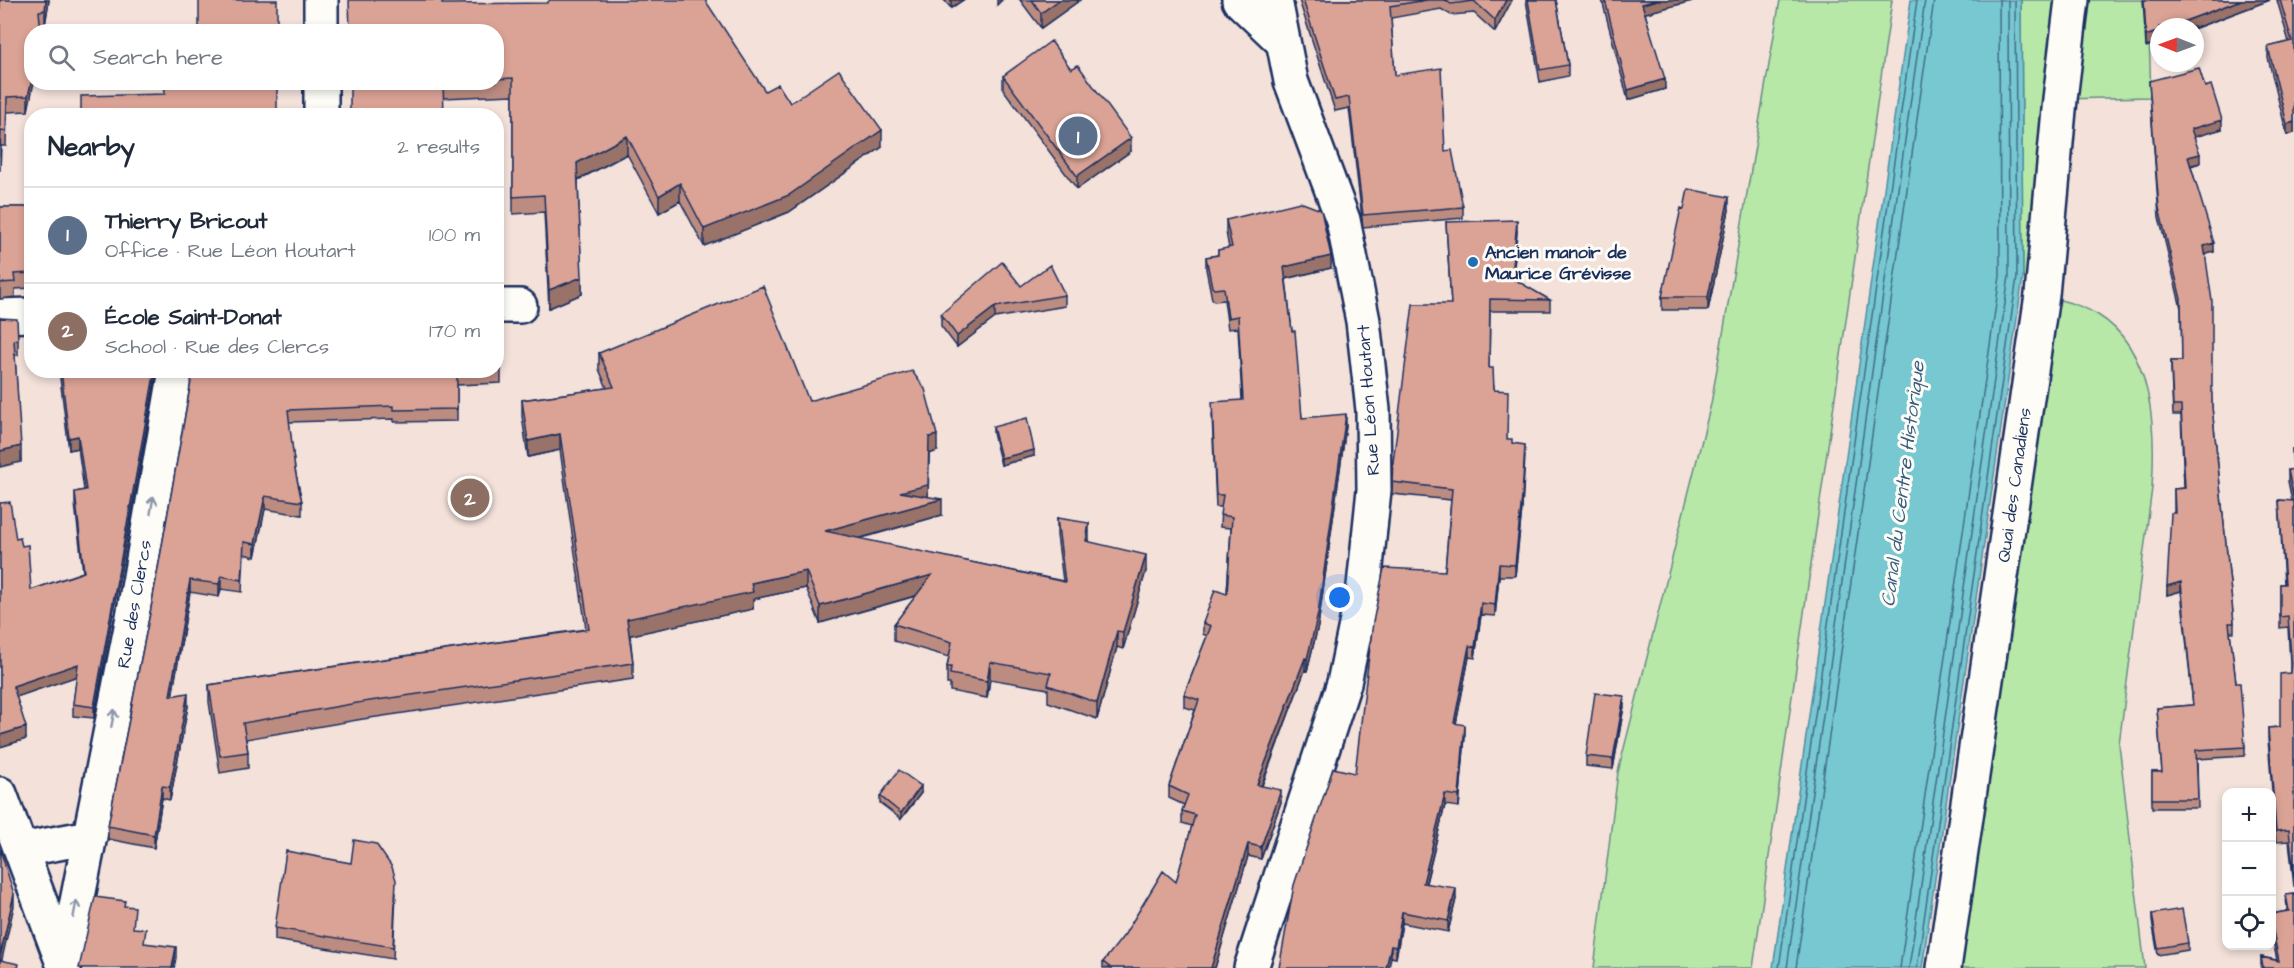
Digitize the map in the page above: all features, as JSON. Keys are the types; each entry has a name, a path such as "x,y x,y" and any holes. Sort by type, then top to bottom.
{"street":[{"path":"321,0 321,24"},
{"path":"1239,0 1283,42"},
{"name":"Rue Léon Houtart","path":"1251,968 1344,683 1364,586 1374,490 1373,410 1364,321 1342,220 1292,81 1275,0"},
{"name":"Quai des Canadiens","path":"1944,968 2042,295 2060,99 2072,0"},
{"path":"321,90 321,108"},
{"path":"0,316 24,315"},
{"name":"Rue des Clercs","path":"64,967 133,617 175,378"},
{"path":"0,794 64,967"},
{"path":"21,850 90,837"}],"green space":[{"path":"1780,0 1892,0 1753,968 1594,968 1618,772 1711,404"},
{"path":"2021,0 2148,0 2151,97 2060,99 2042,295 2023,277"},
{"path":"2042,295 2085,308 2117,330 2131,348 2148,393 2153,442 2152,488 2119,744 2145,968 1944,968"}],"water":[{"name":"Canal du Centre Historique","path":"1911,0 2021,0 2023,277 1922,968 1773,968"}],"building":[{"path":"0,0 46,0 45,10 39,11 40,24 24,24 24,90 29,90 28,96 7,97 6,131 1,130 0,156"},
{"path":"199,0 277,0 277,24 199,24"},
{"path":"349,0 442,0 442,4 547,3 550,0 705,0 765,91 778,84 790,103 839,70 882,130 789,195 704,229 680,183 659,196 627,136 577,163 582,277 549,290 544,195 513,197 513,78 504,79 504,24 350,24"},
{"path":"1032,0 1059,0 1041,13"},
{"path":"1303,0 1427,0 1390,6 1395,75 1441,68 1445,151 1452,150 1463,207 1363,215 1349,97 1335,100"},
{"path":"1445,0 1506,0 1495,20 1474,1 1451,4"},
{"path":"1528,0 1556,0 1568,65 1540,70"},
{"path":"1605,0 1657,0 1642,4 1665,79 1628,90"},
{"path":"2144,0 2241,0 2193,18 2150,18 2150,34 2146,36"},
{"path":"2280,0 2294,0 2294,122 2287,124 2268,47 2292,41"},
{"path":"1051,41 1071,69 1078,65 1131,138 1077,176 1003,76"},
{"path":"2184,72 2200,72 2205,87 2211,85 2222,120 2191,129 2200,154 2188,157 2214,243 2204,246 2212,301 2212,407 2234,623 2229,623 2236,683 2240,683 2245,747 2196,750 2198,799 2152,799 2152,772 2162,772 2157,708 2193,705 2181,582 2167,586 2171,513 2175,513 2174,489 2185,488 2181,406 2173,406 2171,361 2182,361 2181,299 2159,208 2149,81"},
{"path":"165,90 277,90 277,108 81,108 81,96 165,94"},
{"path":"350,90 443,90 444,108 350,108"},
{"path":"1688,189 1729,197 1708,297 1662,297 1681,208 1684,209"},
{"path":"1300,202 1321,210 1331,256 1284,267 1292,331 1295,331 1302,418 1346,414 1318,614 1307,659 1305,658 1257,785 1281,790 1261,847 1248,844 1211,968 1111,968 1103,962 1125,934 1163,871 1176,882 1195,815 1182,811 1188,795 1169,786 1199,700 1184,695 1211,626 1203,623 1215,590 1227,594 1232,517 1220,515 1223,495 1216,495 1212,402 1243,400 1238,316 1228,318 1224,288 1214,289 1212,287 1206,257 1218,255 1218,250 1232,247 1226,220"},
{"path":"0,207 24,207 24,273 14,274 15,282 0,283"},
{"path":"1517,220 1512,278 1550,300 1490,299 1489,368 1493,368 1494,390 1508,391 1507,439 1512,439 1512,443 1525,445 1522,497 1515,565 1499,564 1495,605 1481,603 1475,647 1469,646 1454,723 1465,725 1459,796 1445,794 1423,883 1456,888 1448,921 1402,912 1396,947 1391,946 1386,968 1279,968 1294,885 1333,768 1355,773 1373,622 1384,568 1445,571 1452,489 1392,482 1413,304 1451,304 1446,222"},
{"path":"1002,262 1021,286 1050,265 1065,295 995,307 957,336 941,314"},
{"path":"763,286 809,401 912,371 925,389 937,435 929,437 928,485 900,492 942,499 825,531 1065,582 1057,518 1089,523 1086,541 1146,555 1123,632 1117,631 1097,703 1048,685 1051,673 990,662 987,681 950,674 951,667 947,667 952,642 894,624 932,575 820,606 806,571 751,583 753,592 627,619 633,663 363,702 243,723 248,752 220,756 209,685 589,629 560,434 528,441 522,400 614,387 599,353"},
{"path":"0,318 17,319 18,339 14,340 21,446 0,451"},
{"path":"62,378 154,378 94,707 73,704 78,664 13,686 26,727 0,735 0,503 10,502 16,539 20,538 22,546 28,545 31,590 84,572 75,492 86,490 78,436 69,438"},
{"path":"192,378 457,378 457,409 394,410 394,406 288,410 295,470 302,502 265,496 255,544 244,542 242,580 221,576 219,584 190,580 170,696 188,693 170,787 162,786 154,835 108,826 151,608"},
{"path":"1027,418 1034,450 1001,458 993,427"},
{"path":"2294,469 2294,500 2288,470"},
{"path":"2279,500 2294,501 2294,876 2289,830 2276,831 2276,788 2273,788 2268,728 2280,727 2280,674 2290,673 2288,616 2280,617 2280,584 2285,584"},
{"path":"1595,693 1624,696 1613,759 1586,756"},
{"path":"899,770 921,786 901,813 880,796"},
{"path":"354,840 376,844 392,867 396,880 393,947 275,928 286,851 351,863"},
{"path":"0,849 14,894 0,956"},
{"path":"2294,894 2294,968 2263,968 2261,957 2279,961 2276,946 2276,913 2289,911 2286,895"},
{"path":"95,897 125,901 124,906 135,907 133,928 146,929 144,943 176,947 172,968 79,968"},
{"path":"2182,909 2188,943 2158,948 2152,914"},
{"path":"0,960 19,964 18,968 0,968"}],"place":[{"name":"Thierry Bricout","path":"1078,136"},
{"name":"Ancien manoir de Maurice Grévisse","path":"1473,262"},
{"name":"École Saint-Donat","path":"470,498"}]}
